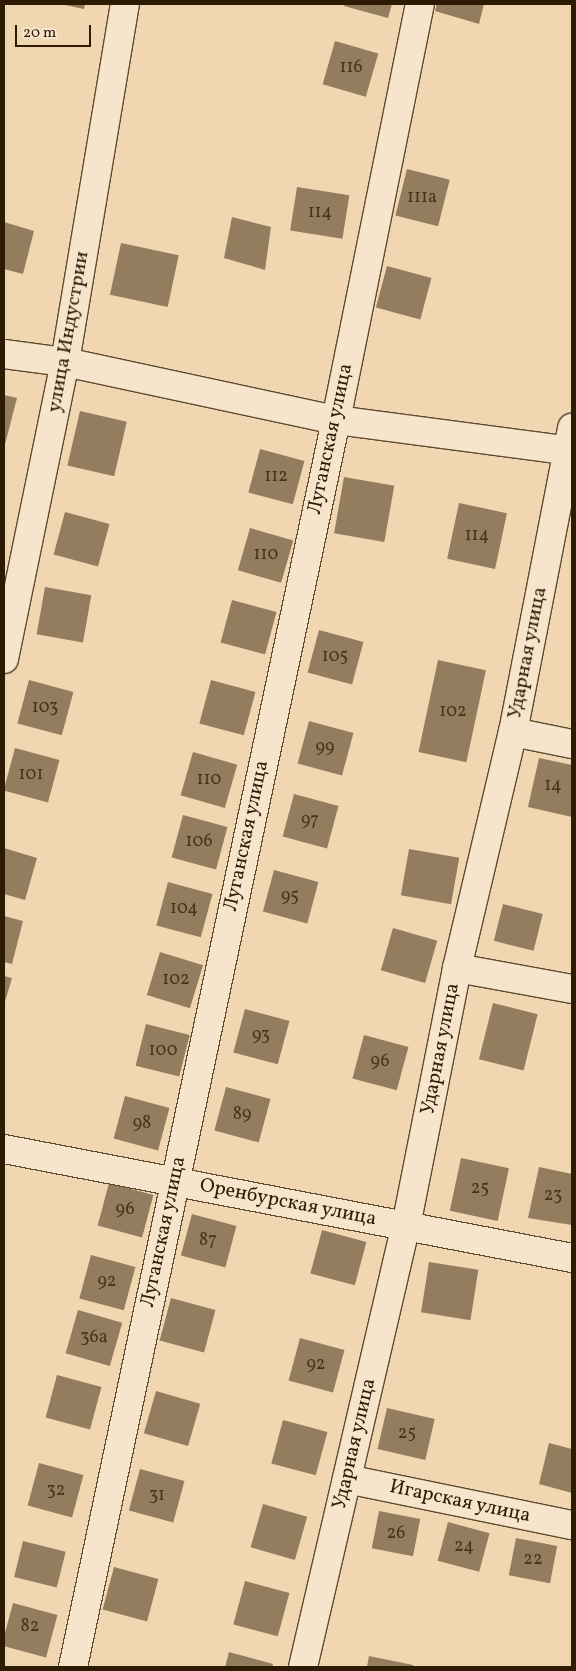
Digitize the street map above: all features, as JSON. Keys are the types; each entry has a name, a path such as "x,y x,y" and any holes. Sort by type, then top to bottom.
{"street":[{"name":"улица Индустрии","path":"4,660 65,362 125,4"},
{"name":"Луганская улица","path":"73,1667 336,420 420,4"},
{"path":"4,354 65,362 336,420 571,443"},
{"name":"Ударная улица","path":"302,1667 406,1226 457,968 513,732 571,443"},
{"path":"513,732 572,744"},
{"path":"457,968 572,989"},
{"name":"Оренбурская улица","path":"4,1148 572,1258"},
{"name":"Игарская улица","path":"347,1479 572,1525"}],"building":[{"path":"60,4 85,4 84,9"},
{"path":"345,4 392,4 388,18 344,6"},
{"path":"437,4 484,4 479,24 435,11"},
{"path":"335,41 378,53 366,97 323,84"},
{"path":"407,169 450,180 438,226 395,216"},
{"path":"297,187 349,195 342,239 290,230"},
{"path":"232,217 271,227 265,270 224,258"},
{"path":"4,222 34,231 23,274 4,269"},
{"path":"121,243 179,255 168,307 110,295"},
{"path":"387,266 431,278 420,319 376,308"},
{"path":"4,395 17,398 4,448"},
{"path":"80,411 127,422 114,476 67,466"},
{"path":"260,449 304,461 293,504 248,492"},
{"path":"344,477 394,486 384,542 334,533"},
{"path":"459,503 507,513 495,569 447,559"},
{"path":"65,512 109,524 98,566 54,555"},
{"path":"250,528 293,540 281,583 238,570"},
{"path":"45,587 91,595 83,642 37,634"},
{"path":"232,600 276,612 265,654 221,643"},
{"path":"319,630 363,642 352,684 308,673"},
{"path":"438,660 486,670 466,762 418,752"},
{"path":"29,680 73,692 62,735 17,723"},
{"path":"211,680 255,692 244,735 199,723"},
{"path":"309,721 353,733 342,775 298,764"},
{"path":"15,748 59,760 48,802 4,791"},
{"path":"193,752 237,765 225,808 181,795"},
{"path":"539,758 572,765 572,817 528,807"},
{"path":"294,794 338,806 327,848 283,837"},
{"path":"183,815 227,827 216,869 172,858"},
{"path":"4,848 37,858 25,900 4,894"},
{"path":"409,849 459,858 451,904 401,895"},
{"path":"274,870 318,882 307,923 263,912"},
{"path":"168,882 212,894 201,937 156,925"},
{"path":"503,904 543,914 534,951 494,941"},
{"path":"4,916 23,921 12,964 4,962"},
{"path":"393,928 437,941 425,983 381,970"},
{"path":"160,952 203,965 190,1008 147,995"},
{"path":"4,976 12,978 4,1005"},
{"path":"493,1003 538,1014 524,1070 479,1059"},
{"path":"245,1009 289,1021 278,1064 233,1052"},
{"path":"146,1024 190,1035 179,1077 136,1066"},
{"path":"364,1035 408,1047 397,1090 352,1078"},
{"path":"226,1087 270,1099 259,1142 214,1130"},
{"path":"125,1096 169,1108 158,1150 114,1139"},
{"path":"461,1158 509,1168 498,1221 450,1211"},
{"path":"539,1167 572,1174 572,1225 528,1218"},
{"path":"109,1183 153,1195 142,1237 98,1226"},
{"path":"192,1214 236,1226 225,1267 181,1256"},
{"path":"322,1230 366,1242 355,1285 310,1273"},
{"path":"91,1255 135,1267 124,1310 79,1298"},
{"path":"429,1262 478,1270 470,1320 421,1312"},
{"path":"171,1298 215,1310 204,1352 160,1341"},
{"path":"78,1310 122,1323 110,1366 66,1353"},
{"path":"300,1338 344,1350 333,1392 289,1381"},
{"path":"57,1375 101,1387 90,1429 46,1418"},
{"path":"156,1391 200,1404 188,1446 144,1433"},
{"path":"387,1408 435,1419 425,1460 378,1449"},
{"path":"283,1420 327,1432 316,1475 271,1463"},
{"path":"549,1443 572,1449 572,1493 539,1484"},
{"path":"39,1463 83,1475 72,1517 28,1506"},
{"path":"140,1469 184,1481 173,1522 129,1511"},
{"path":"263,1504 307,1517 295,1560 251,1547"},
{"path":"379,1511 420,1519 413,1556 372,1548"},
{"path":"448,1522 490,1533 479,1572 438,1561"},
{"path":"516,1538 557,1546 550,1583 509,1575"},
{"path":"23,1541 66,1552 57,1588 14,1577"},
{"path":"114,1567 158,1579 147,1621 103,1610"},
{"path":"245,1581 289,1593 278,1636 233,1624"},
{"path":"13,1603 57,1615 46,1657 4,1646 4,1637"},
{"path":"229,1652 273,1664 272,1667 225,1667"},
{"path":"369,1656 413,1665 413,1667 367,1667"}]}
